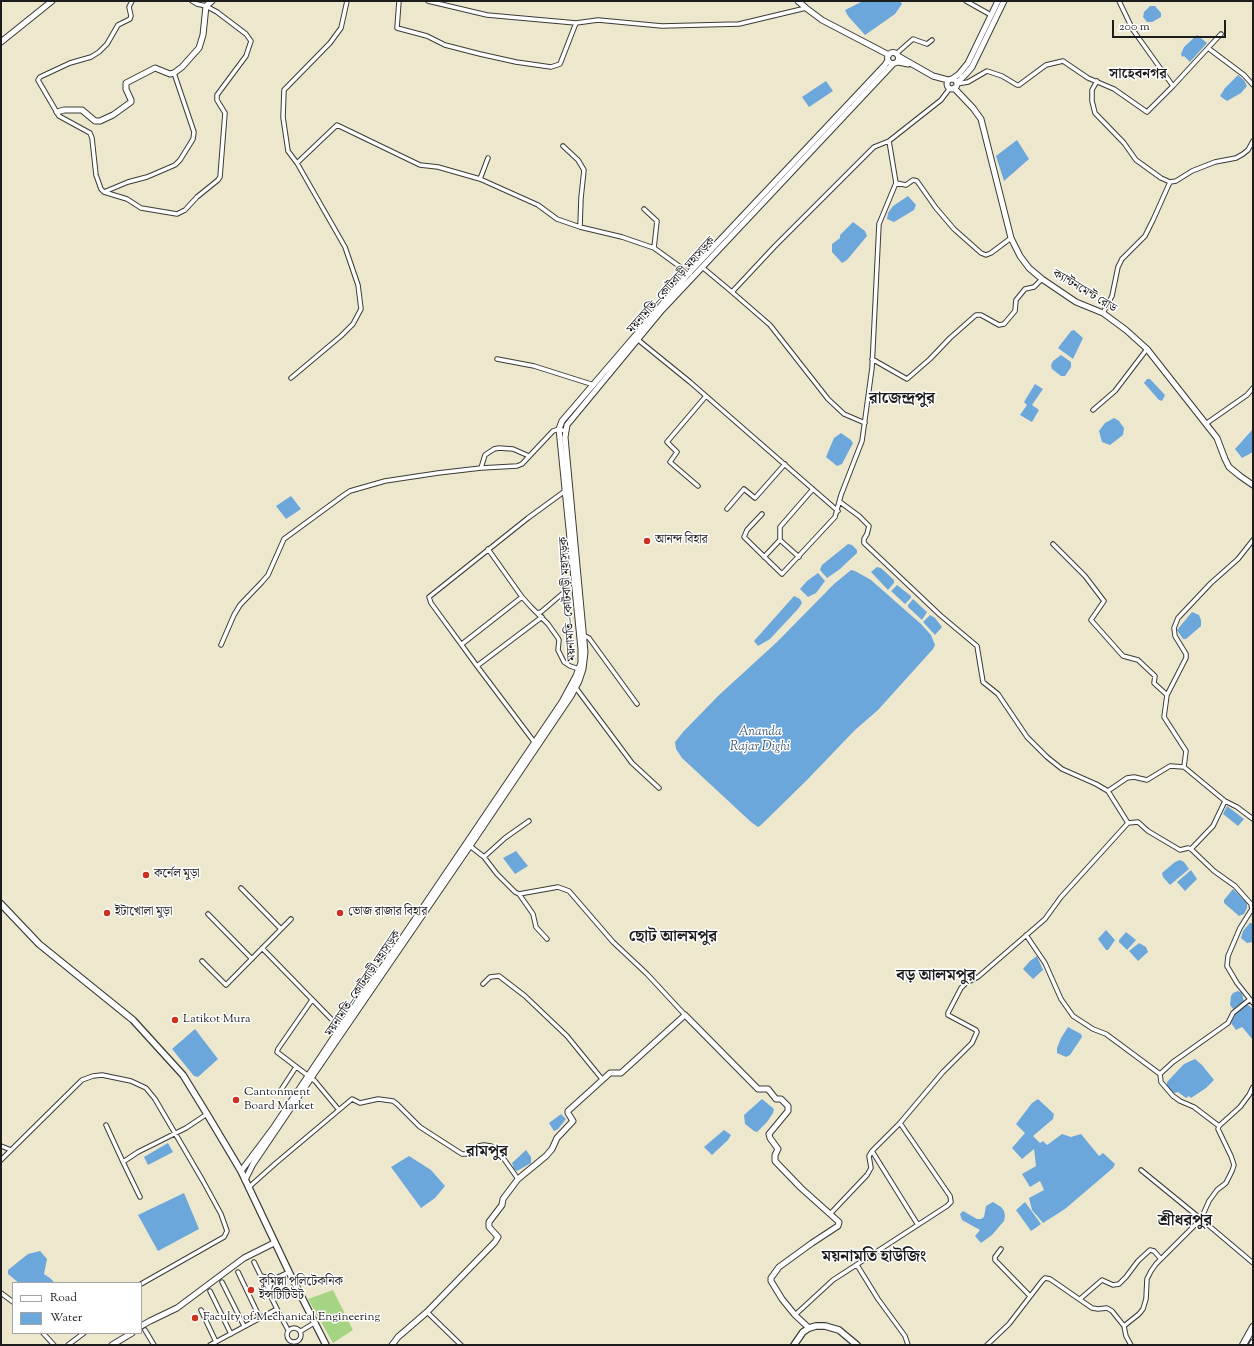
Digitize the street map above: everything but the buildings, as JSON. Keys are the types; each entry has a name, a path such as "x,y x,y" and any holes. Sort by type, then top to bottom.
{"highway":[{"path":"1243,1345 1253,1327"}],"main road":[{"path":"1,42 52,1"},
{"path":"57,112 64,110 82,110 95,121 100,121 113,115 130,102 126,89 126,83 146,71 155,68 170,74 174,73 182,67 199,48 203,35 206,6 212,1"},
{"path":"798,1 838,29 894,58 952,84"},
{"path":"952,84 968,63 998,1"},
{"path":"952,84 966,74 972,66 1004,1"},
{"name":"ময়নামতি–কোটবাড়ী মহাসড়ক","path":"567,492 565,431 570,420 691,275 702,267 885,65 894,58"},
{"name":"ক্যান্টনমেন্ট রোড","path":"952,84 981,119 1011,238 1020,256 1029,268 1042,279 1076,302 1102,313 1126,330 1147,348 1207,423 1217,438 1225,459 1230,467 1253,485"},
{"name":"ময়নামতি–কোটবাড়ী মহাসড়ক","path":"245,1180 340,1028 536,743 576,688 584,669 585,652 559,429 562,421 594,385 633,336 768,193"},
{"name":"ময়নামতি–কোটবাড়ী মহাসড়ক","path":"241,1171 274,1127 470,846 536,743 568,692 579,669 582,635"},
{"path":"1,904 39,944 142,1028 183,1075 208,1114 241,1171 274,1243 325,1345"},
{"path":"392,1345 398,1337 427,1312 497,1240 498,1237 489,1227 489,1222 502,1205 503,1199 518,1179 546,1156 552,1149 557,1138 573,1121 568,1111 602,1079 612,1072 618,1074 621,1073 686,1015 758,1089 768,1089 776,1099 781,1099 788,1106 788,1111 769,1134 770,1138 778,1149 775,1155 775,1161 801,1188 839,1222 838,1226 779,1267 771,1278 771,1281 782,1299 795,1315 809,1328"},
{"path":"142,1325 176,1308 244,1258 274,1243"},
{"path":"794,1345 803,1332 816,1326 833,1327 857,1345"},
{"path":"112,1345 130,1334"}],"street":[{"path":"132,1 129,7 130,18 118,26 107,44 99,52 92,57 70,63 38,78 38,80 59,116 90,133 92,138 96,176 101,189 104,192 127,199 141,208 177,214 185,210 197,197 220,177 225,113 216,98 246,56 251,41 246,34 217,12 192,1"},
{"path":"291,378 341,336 353,324 361,309 358,285 345,247 298,163 288,150 283,117 284,90 338,33 341,28 347,1"},
{"path":"399,1 397,28 427,36 445,45 480,54 516,62 550,67 560,64 576,23"},
{"path":"428,1 487,15 576,23 598,20 662,26 739,24 806,8"},
{"path":"966,1 991,15"},
{"path":"1119,1 1133,30 1174,86"},
{"path":"732,292 775,246 874,146 888,141 941,100 952,84 968,82 987,71 1002,76 1019,85 1046,65 1063,61 1088,78 1114,89 1147,112 1174,86 1221,34"},
{"path":"894,58 912,39 928,44 932,40"},
{"path":"1208,48 1244,75 1253,85"},
{"path":"104,192 128,182 147,177 175,165 180,160 193,139 194,132 174,73"},
{"path":"1097,81 1092,90 1092,101 1096,113 1124,143 1136,160 1160,178 1170,182 1176,181 1192,171 1215,162 1236,158 1244,154 1253,141"},
{"path":"298,163 337,125 420,164 438,167 480,179 538,205 557,219 580,228 622,237 654,248 691,275"},
{"path":"762,514 747,530 744,537 782,574 832,522 838,511 862,442 872,359 879,224 896,183 888,141"},
{"path":"563,146 578,160 584,170 580,228"},
{"path":"480,179 488,158"},
{"path":"896,183 906,185 913,180 917,181 936,208 954,229 981,253 986,255 991,253 1011,238"},
{"path":"1102,313 1112,296 1118,267 1122,259 1145,236 1170,182"},
{"path":"644,209 657,221 654,248"},
{"path":"702,267 770,325 828,399 844,414 865,423"},
{"path":"872,359 907,379 976,315 981,315 999,325 1004,324 1015,311 1016,300 1025,289 1034,287 1042,279"},
{"path":"637,339 706,396 838,511"},
{"path":"1094,410 1115,391 1147,348"},
{"path":"497,359 534,366 594,385"},
{"path":"1207,423 1247,395 1253,388"},
{"path":"698,486 670,462 676,452 667,442 706,396"},
{"path":"221,645 240,605 268,575 284,539 350,491 386,481 438,473 517,466 553,431 559,429 565,431"},
{"path":"481,468 485,455 494,449 513,449 529,456"},
{"path":"727,509 744,490 755,498 785,464"},
{"path":"764,557 780,540 780,527 814,489"},
{"path":"536,743 477,666 431,603 429,597 488,549 567,492"},
{"path":"840,502 859,516 869,526 864,539 864,544 940,616 977,646 983,682 998,694 1027,737 1046,757 1062,769 1108,791 1128,823"},
{"path":"780,540 798,557"},
{"path":"1184,767 1186,751 1164,717 1167,695 1186,658 1186,654 1175,636 1174,628 1178,618 1211,583 1238,558 1253,540"},
{"path":"1052,544 1085,576 1104,601 1091,620 1123,656 1138,660 1155,676 1154,683 1167,695"},
{"path":"488,549 522,597 536,613 542,617 559,640 558,650 564,662 579,669"},
{"path":"536,613 541,612 562,594"},
{"path":"462,644 522,597"},
{"path":"477,666 542,617"},
{"path":"582,635 589,638 637,704"},
{"path":"576,688 632,763 659,788"},
{"path":"1108,791 1127,778 1134,777 1147,780 1170,766 1184,767 1225,801 1237,807 1253,819"},
{"path":"1191,849 1213,826 1225,801"},
{"path":"484,857 505,838 529,821"},
{"path":"830,1214 868,1175 871,1168 869,1156 872,1151 900,1123 943,1072 972,1043 977,1032 976,1030 948,1015 961,988 966,983 978,977 1045,920 1061,897 1128,823 1138,822 1148,831 1180,850 1188,848 1191,849 1214,871 1235,886 1251,904 1252,909 1240,928 1228,956 1227,966 1237,983 1249,1000 1253,1003"},
{"path":"470,846 484,857 497,874 515,892 519,894 533,914 536,927 547,939"},
{"path":"519,894 558,886 569,891 613,942 647,974 686,1015"},
{"path":"241,888 281,929"},
{"path":"208,914 252,959"},
{"path":"202,961 226,985 291,919"},
{"path":"1026,935 1045,963 1061,999 1073,1016 1092,1029 1106,1034 1160,1074 1161,1082 1173,1096 1194,1107 1218,1126 1218,1129 1232,1156 1234,1165 1226,1183 1217,1190 1209,1200 1201,1219 1151,1271 1147,1279 1146,1299 1143,1309 1140,1314 1124,1326"},
{"path":"262,948 340,1028"},
{"path":"483,984 490,977 499,976 525,996 567,1036 602,1079"},
{"path":"312,1000 277,1050 278,1054 309,1076 339,1110"},
{"path":"1160,1074 1173,1062 1228,1023 1233,1013 1249,1000"},
{"path":"280,1090 296,1067"},
{"path":"1,1160 82,1080 92,1076 102,1075 131,1081 146,1088 155,1099 221,1214 227,1231 224,1237 142,1283"},
{"path":"1218,1126 1240,1107 1253,1087"},
{"path":"248,1188 352,1099 360,1103 378,1099 397,1104 420,1128 462,1154 468,1154 478,1146 491,1146 496,1148 518,1179"},
{"path":"123,1162 138,1152 186,1128 208,1114"},
{"path":"795,1315 828,1284 951,1202 950,1196 900,1123"},
{"path":"106,1125 140,1197"},
{"path":"1,1146 12,1150"},
{"path":"872,1151 918,1225"},
{"path":"1142,1170 1253,1263"},
{"path":"1002,1249 995,1257 995,1260 1030,1296"},
{"path":"1080,1299 1102,1280 1113,1286 1119,1284 1138,1261 1150,1250 1154,1251 1161,1259"},
{"path":"254,1262 288,1330 288,1340 291,1342 296,1342 299,1340 301,1331"},
{"path":"857,1265 878,1299 905,1336 908,1345"},
{"path":"238,1272 260,1318"},
{"path":"269,1293 270,1286 274,1279 289,1272"},
{"path":"261,1276 274,1279"},
{"path":"987,1345 1009,1324 1046,1278 1050,1279 1092,1308 1106,1308 1112,1311 1124,1326 1131,1345"},
{"path":"222,1282 244,1326"},
{"path":"210,1291 230,1334"},
{"path":"1,1293 12,1301"},
{"path":"210,1345 277,1309"},
{"path":"201,1310 216,1342"},
{"path":"427,1312 461,1345"},
{"path":"301,1331 314,1323"},
{"path":"288,1330 296,1328 301,1331"},
{"path":"145,1330 154,1345"},
{"path":"44,1334 54,1345"},
{"path":"68,1345 83,1334"}],"green space":[{"path":"333,1290 353,1330 333,1343 308,1299"}],"water":[{"path":"863,1 900,1 902,4 895,14 865,35 848,16 845,10"},
{"path":"1150,6 1155,6 1161,13 1161,17 1152,22 1147,22 1143,17 1144,12"},
{"path":"1197,35 1207,43 1190,62 1184,56 1182,57 1181,54 1184,47"},
{"path":"1238,75 1244,80 1247,86 1241,93 1227,101 1220,96 1225,88"},
{"path":"826,81 833,91 809,107 802,97"},
{"path":"1017,140 1029,159 1004,181 996,156"},
{"path":"908,196 916,205 914,210 894,222 887,219 888,213 893,206"},
{"path":"853,222 865,231 867,236 847,260 842,263 832,252 832,244 840,238 840,235"},
{"path":"1074,330 1083,338 1073,359 1058,348 1071,331"},
{"path":"1061,355 1071,362 1071,367 1065,376 1061,376 1052,369 1051,365 1053,361"},
{"path":"1147,379 1150,379 1165,395 1162,401 1159,400 1144,383"},
{"path":"1035,384 1043,389 1032,405 1039,410 1032,422 1020,415 1027,405 1024,402"},
{"path":"1114,418 1119,421 1124,428 1123,435 1110,445 1102,442 1099,431 1105,423"},
{"path":"1253,429 1253,452 1242,458 1235,449"},
{"path":"841,433 853,443 842,464 837,466 826,457 834,438"},
{"path":"291,496 301,509 286,519 276,506"},
{"path":"848,544 852,545 857,550 857,553 840,569 827,578 820,570 822,565"},
{"path":"877,567 881,568 894,580 894,583 888,590 871,572"},
{"name":"Ananda Rajar Dighi","path":"851,570 871,580 921,624 931,635 935,645 878,710 855,730 806,781 758,827 682,758 676,749 675,742 718,696 777,642 834,584"},
{"path":"818,573 825,581 816,593 808,597 800,589 807,581"},
{"path":"897,585 911,596 905,604 891,591"},
{"path":"794,596 800,599 802,603 798,609 770,639 758,646 754,641"},
{"path":"913,599 927,612 922,620 908,607"},
{"path":"1192,612 1199,615 1201,626 1186,639 1183,639 1177,630"},
{"path":"930,615 935,618 942,627 935,635 923,622"},
{"path":"1227,806 1244,819 1238,826 1223,814"},
{"path":"516,851 528,866 515,874 503,858"},
{"path":"1180,860 1184,862 1189,869 1170,885 1163,877 1162,873 1175,862"},
{"path":"1191,870 1197,879 1185,891 1177,882"},
{"path":"1233,889 1247,903 1247,908 1244,914 1239,916 1224,903 1224,900"},
{"path":"1250,923 1253,923 1253,942 1247,943 1241,938 1243,931"},
{"path":"1106,930 1115,940 1108,950 1106,950 1098,939"},
{"path":"1126,932 1136,940 1127,950 1119,942"},
{"path":"1139,943 1146,947 1148,952 1138,961 1129,951"},
{"path":"1037,956 1043,970 1033,979 1023,969"},
{"path":"1238,991 1242,993 1244,1002 1233,1009 1230,1005 1231,996 1233,993"},
{"path":"1247,1004 1253,1009 1253,1040 1242,1027 1236,1030 1231,1023 1237,1011"},
{"path":"1068,1027 1081,1034 1082,1037 1070,1055 1066,1057 1057,1053 1057,1048"},
{"path":"195,1029 218,1059 198,1077 194,1076 172,1049"},
{"path":"1195,1059 1214,1080 1206,1088 1191,1098 1189,1096 1186,1098 1178,1092 1174,1093 1167,1086 1167,1082 1184,1064"},
{"path":"762,1099 774,1109 767,1122 757,1132 745,1124 744,1115"},
{"path":"1038,1099 1054,1114 1053,1119 1033,1136 1040,1143 1043,1141 1047,1145 1062,1134 1071,1137 1081,1134 1099,1156 1103,1153 1115,1164 1113,1168 1065,1209 1043,1223 1032,1210 1029,1198 1044,1190 1040,1181 1030,1187 1022,1174 1036,1166 1034,1149 1022,1159 1012,1148 1025,1133 1016,1124 1032,1103"},
{"path":"561,1114 566,1119 558,1129 554,1131 549,1123"},
{"path":"724,1130 731,1135 728,1140 712,1155 704,1147"},
{"path":"168,1143 173,1152 148,1165 144,1157"},
{"path":"526,1150 531,1157 531,1163 517,1171 514,1169 512,1163"},
{"path":"409,1156 431,1170 445,1186 435,1198 421,1208 391,1167"},
{"path":"184,1193 199,1229 158,1251 138,1215"},
{"path":"993,1202 1004,1211 1004,1221 992,1235 981,1243 975,1236 980,1230 962,1220 960,1214 963,1211 977,1219 981,1219 984,1217 986,1206"},
{"path":"1025,1202 1041,1224 1031,1231 1016,1210"},
{"path":"40,1251 47,1259 44,1274 54,1282 18,1282 8,1274 8,1270 28,1254"}],"place":[{"name":"আনন্দ বিহার","path":"647,541"},
{"name":"কর্নেল মুড়া","path":"146,875"},
{"name":"ইটাখোলা মুড়া","path":"107,913"},
{"name":"ভোজ রাজার বিহার","path":"340,913"},
{"name":"Latikot Mura","path":"175,1020"},
{"name":"Cantonment Board Market","path":"236,1100"},
{"name":"কুমিল্লা পলিটেকনিক ইন্সটিটিউট","path":"251,1290"},
{"name":"Faculty of Mechanical Engineering","path":"195,1318"}],"district":[{"name":"সাহেবনগর","path":"1138,76"},
{"name":"রাজেন্দ্রপুর","path":"902,400"},
{"name":"ছোট আলমপুর","path":"673,938"},
{"name":"বড় আলমপুর","path":"936,977"},
{"name":"রামপুর","path":"487,1153"},
{"name":"শ্রীধরপুর","path":"1185,1222"},
{"name":"ময়নামতি হাউজিং","path":"874,1258"}]}
